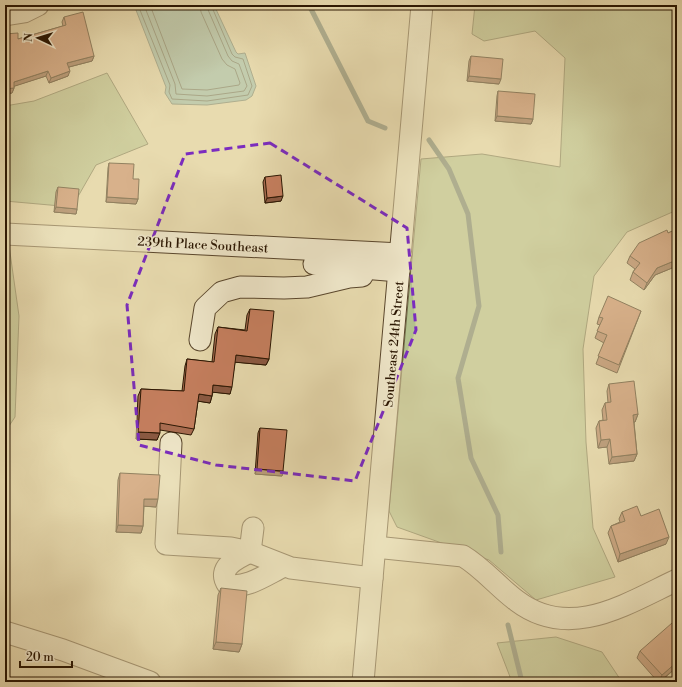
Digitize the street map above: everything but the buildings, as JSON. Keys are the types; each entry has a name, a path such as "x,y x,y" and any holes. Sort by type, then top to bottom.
{"street":[{"path":"5,15 24,12 38,5"},
{"name":"Southeast 24th Street","path":"363,682 422,5"},
{"name":"239th Place Southeast","path":"5,234 400,268"},
{"path":"5,248 200,256 400,268"},
{"path":"200,340 205,308 222,292 240,287 307,287 349,277 400,268"},
{"path":"171,443 166,544 231,548 250,552 291,568 372,578"},
{"path":"250,552 253,528"},
{"path":"375,547 463,556 475,563 501,588 532,610 549,616 572,619 590,617 614,610 677,580"},
{"path":"250,552 236,558 228,566 225,572 224,580 228,585 234,586 246,584 284,566"},
{"path":"5,632 63,650 150,682"}],"highlighted area":[{"path":"270,143 407,228 416,330 355,481 216,465 139,445 127,305 185,154"}],"green space":[{"path":"475,5 677,5 677,210 627,232 594,276 583,349 586,442 593,528 615,577 536,600 489,560 397,527 389,511 421,159 482,154 560,167 565,58 535,31 484,41 472,34"},
{"path":"107,73 148,144 96,165 72,207 5,201 5,106 34,101"},
{"path":"5,217 19,316 15,417 5,432"},
{"path":"556,637 602,652 622,682 512,682 497,643"}],"water":[{"path":"134,5 214,5 236,52 238,54 245,53 256,86 252,96 246,100 207,105 172,104 165,93 166,87"}],"waterway":[{"path":"309,5 368,121 385,128"},
{"path":"429,140 449,169 468,214 479,306 458,378 471,458 498,515 501,552"},
{"path":"508,625 522,682"}]}
